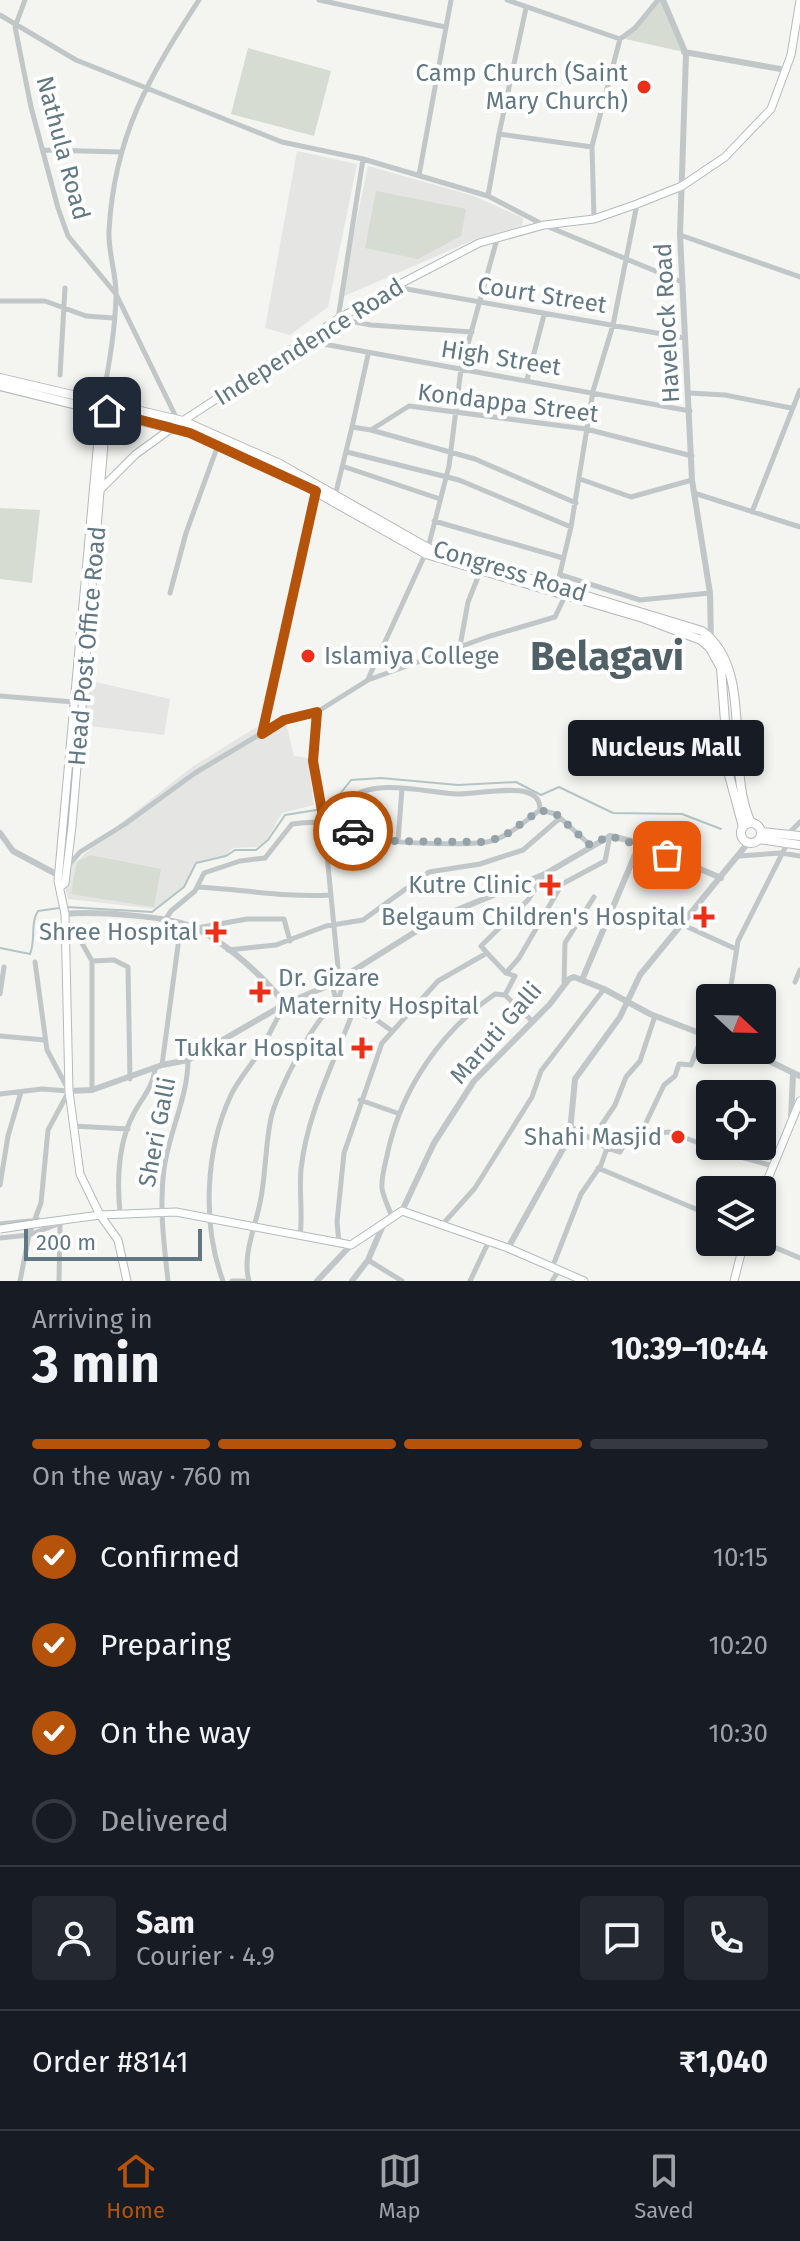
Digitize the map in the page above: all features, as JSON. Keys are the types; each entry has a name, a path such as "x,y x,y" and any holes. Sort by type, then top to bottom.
{"highway":[{"name":"Congress Road","path":"0,378 177,423 317,488 427,551 480,572 682,622 711,643"},
{"name":"Congress Road","path":"0,386 104,406"},
{"name":"Congress Road","path":"177,423 218,445 317,488"},
{"name":"Congress Road","path":"427,551 557,586 566,592"},
{"path":"711,643 721,668 729,775 747,825 760,836 787,839 800,845"},
{"path":"747,825 742,838 748,843 760,836"},
{"path":"787,839 800,836"}],"main road":[{"name":"Independence Road","path":"100,490 136,454 177,423 338,319 394,287 479,243 544,225 594,219 637,204 682,186 725,157 771,109 786,70 800,0"},
{"name":"Head Post Office Road","path":"60,887 65,883 67,867 95,502 100,490 104,406"},
{"name":"Head Post Office Road","path":"104,406 58,875 66,925 69,1091 80,1174 100,1215 118,1240 127,1281"},
{"path":"769,1176 800,1101"},
{"path":"0,1227 160,1211 351,1245 402,1211 508,1248 584,1281"},
{"path":"734,1281 740,1256"}],"street":[{"path":"15,27 25,0"},
{"path":"104,406 116,294 109,230 122,152 130,118 199,0"},
{"path":"319,0 445,27"},
{"path":"419,175 451,0"},
{"path":"507,0 620,39"},
{"path":"594,219 592,147 597,114 620,39 661,0"},
{"name":"Havelock Road","path":"661,0 684,52 680,235 682,282 692,480 710,593 711,643"},
{"path":"488,196 526,8"},
{"path":"0,15 15,27 76,60 282,142 363,159 488,196 544,225 682,282"},
{"name":"Nathula Road","path":"15,27 43,150 68,236 116,294 177,423"},
{"path":"684,52 786,70"},
{"path":"499,134 592,147"},
{"path":"43,150 122,152"},
{"path":"363,159 338,319 371,325 472,332"},
{"path":"557,586 576,503 593,391 613,325 637,204"},
{"path":"680,235 800,277"},
{"path":"368,680 427,551 451,451 453,412 461,369 497,239"},
{"name":"Court Street","path":"394,287 685,338"},
{"path":"60,375 65,288"},
{"path":"0,301 45,301 86,316 113,318"},
{"path":"527,380 544,315"},
{"name":"High Street","path":"306,341 368,355 593,391 690,411"},
{"path":"334,498 345,467 368,355"},
{"path":"752,512 800,390"},
{"path":"689,393 725,395 791,408"},
{"name":"Kondappa Street","path":"371,430 409,406 586,429 692,456"},
{"path":"352,427 451,451 576,503"},
{"path":"170,593 186,533 218,445"},
{"path":"347,452 446,475 571,527"},
{"path":"345,467 440,499"},
{"path":"580,479 631,497 692,480"},
{"path":"262,734 317,488"},
{"path":"694,493 800,527"},
{"path":"434,521 563,558"},
{"path":"460,647 468,602 480,572"},
{"path":"561,575 640,600 710,593"},
{"path":"0,833 13,851 58,875 80,852 125,824 195,773 284,720 317,712 368,680 555,617 566,592"},
{"path":"0,696 74,702"},
{"path":"317,712 313,761 324,822 339,978"},
{"path":"398,841 402,788"},
{"path":"339,823 359,792 402,788 455,794 522,791 534,795 540,810 560,818 590,845"},
{"path":"164,921 197,887 204,873 265,858 292,824 339,823 353,832 398,841 486,842 504,836 540,810"},
{"path":"227,950 290,941 334,925 363,920 429,872 480,864 523,850 560,818"},
{"path":"731,984 736,949 787,839 800,822"},
{"path":"506,973 519,958 562,884 605,861 610,836"},
{"path":"0,1094 92,1090 130,1079 162,1065 188,1060 285,1004 332,984 457,910 545,874 610,836 640,843 721,878"},
{"path":"640,843 582,980 628,1004 696,1032"},
{"path":"508,1248 564,1147 571,1127 575,1079 628,1004 640,975 748,843"},
{"path":"739,856 781,853 800,856"},
{"path":"505,995 515,976 506,973 481,946 528,900 545,874"},
{"path":"197,887 265,890 295,897 331,895"},
{"path":"564,982 565,943 594,897"},
{"path":"64,908 181,923 197,928 266,981 285,1004"},
{"path":"197,928 247,919 284,919 290,941"},
{"path":"162,1065 181,923"},
{"path":"681,924 736,949"},
{"path":"66,925 79,938 92,961 92,1090"},
{"path":"339,1243 337,1222 344,1153 382,1043 438,981 487,953"},
{"path":"92,961 114,960 128,967 130,1079"},
{"path":"35,962 45,1040 59,1077 69,1091"},
{"path":"0,994 4,967"},
{"path":"795,982 800,970"},
{"path":"234,1280 246,1281 271,1114 310,1036 330,1006 338,1001 347,973"},
{"name":"Maruti Galli","path":"402,1211 434,1143 474,1081 550,1004 564,982 574,977 582,980"},
{"path":"332,984 338,1001 392,1031"},
{"path":"442,1225 475,1188 532,1097 541,1071 604,989"},
{"path":"392,1217 382,1189 397,1113 405,1097 452,1031 495,994 505,995 531,1020"},
{"path":"223,1281 213,1254 208,1219 210,1182 231,1095 285,1004"},
{"path":"300,1238 301,1170 307,1137 353,1012"},
{"path":"592,1139 615,1105 626,1077 640,1061 655,1016"},
{"path":"0,1036 45,1040"},
{"path":"643,1129 664,1085 675,1076 679,1064 691,1065 696,1055"},
{"name":"Sheri Galli","path":"168,1281 160,1211 164,1169 188,1082 188,1060"},
{"path":"773,1064 797,1076 791,1119"},
{"path":"120,1213 119,1166 128,1129 153,1082 155,1070"},
{"path":"20,1281 29,1235 38,1222 48,1130 69,1091"},
{"path":"0,1185 8,1136 21,1092"},
{"path":"360,1100 397,1113"},
{"path":"72,1126 128,1129"},
{"path":"571,1127 620,1152 633,1130 643,1129 656,1133 670,1132 722,1152 773,1166"},
{"path":"552,1281 581,1194 607,1148"},
{"path":"598,1168 696,1209"},
{"path":"0,1238 29,1235 69,1219"},
{"path":"352,1281 368,1260 384,1223"},
{"path":"59,1281 60,1225"},
{"path":"470,1281 489,1241"},
{"path":"317,1281 351,1245"},
{"path":"776,1248 800,1258"},
{"path":"368,1260 402,1281"}],"shaded area":[{"path":"658,0 663,0 684,52 621,38 635,28"},
{"path":"248,48 331,71 314,136 231,114"},
{"path":"297,151 357,164 328,307 290,335 265,328"},
{"path":"368,166 474,196 523,218 522,226 476,239 340,298"},
{"path":"376,191 466,209 461,236 418,259 365,248"},
{"path":"0,508 40,510 32,583 0,579"},
{"path":"87,680 170,699 164,735 82,725"},
{"path":"285,719 294,756 308,758 314,805 282,813 266,841 257,847 233,848 225,856 194,864 183,889 157,909 68,899 65,889 70,867 107,834 192,767 255,728"},
{"path":"90,855 161,869 154,907 71,894 77,862"}],"waterway":[{"path":"66,907 152,912 184,887 196,863 226,856 235,850 256,850 268,840 285,815 329,808 351,780 381,778 458,785 516,782 541,795 559,787 613,813 682,814 721,829"},
{"path":"0,948 30,954 38,911 59,908"}],"way so far":[{"path":"353,831 366,832 385,841 486,842 504,836 540,810 556,814 590,845 610,836 640,843 667,855"}],"place":[{"name":"Camp Church (Saint Mary Church)","path":"644,87"},
{"name":"Islamiya College","path":"308,656"},
{"name":"Nucleus Mall","path":"667,855"},
{"name":"Kutre Clinic","path":"550,885"},
{"name":"Belgaum Children's Hospital","path":"704,917"},
{"name":"Shree Hospital","path":"216,932"},
{"name":"Dr. Gizare Maternity Hospital","path":"260,992"},
{"name":"Tukkar Hospital","path":"362,1048"},
{"name":"Shahi Masjid","path":"678,1137"}],"district":[{"name":"Belagavi","path":"607,656"}],"route":[{"path":"107,411 190,433 316,491 262,734 284,720 317,712 313,761 324,822 339,823 353,831"}]}
